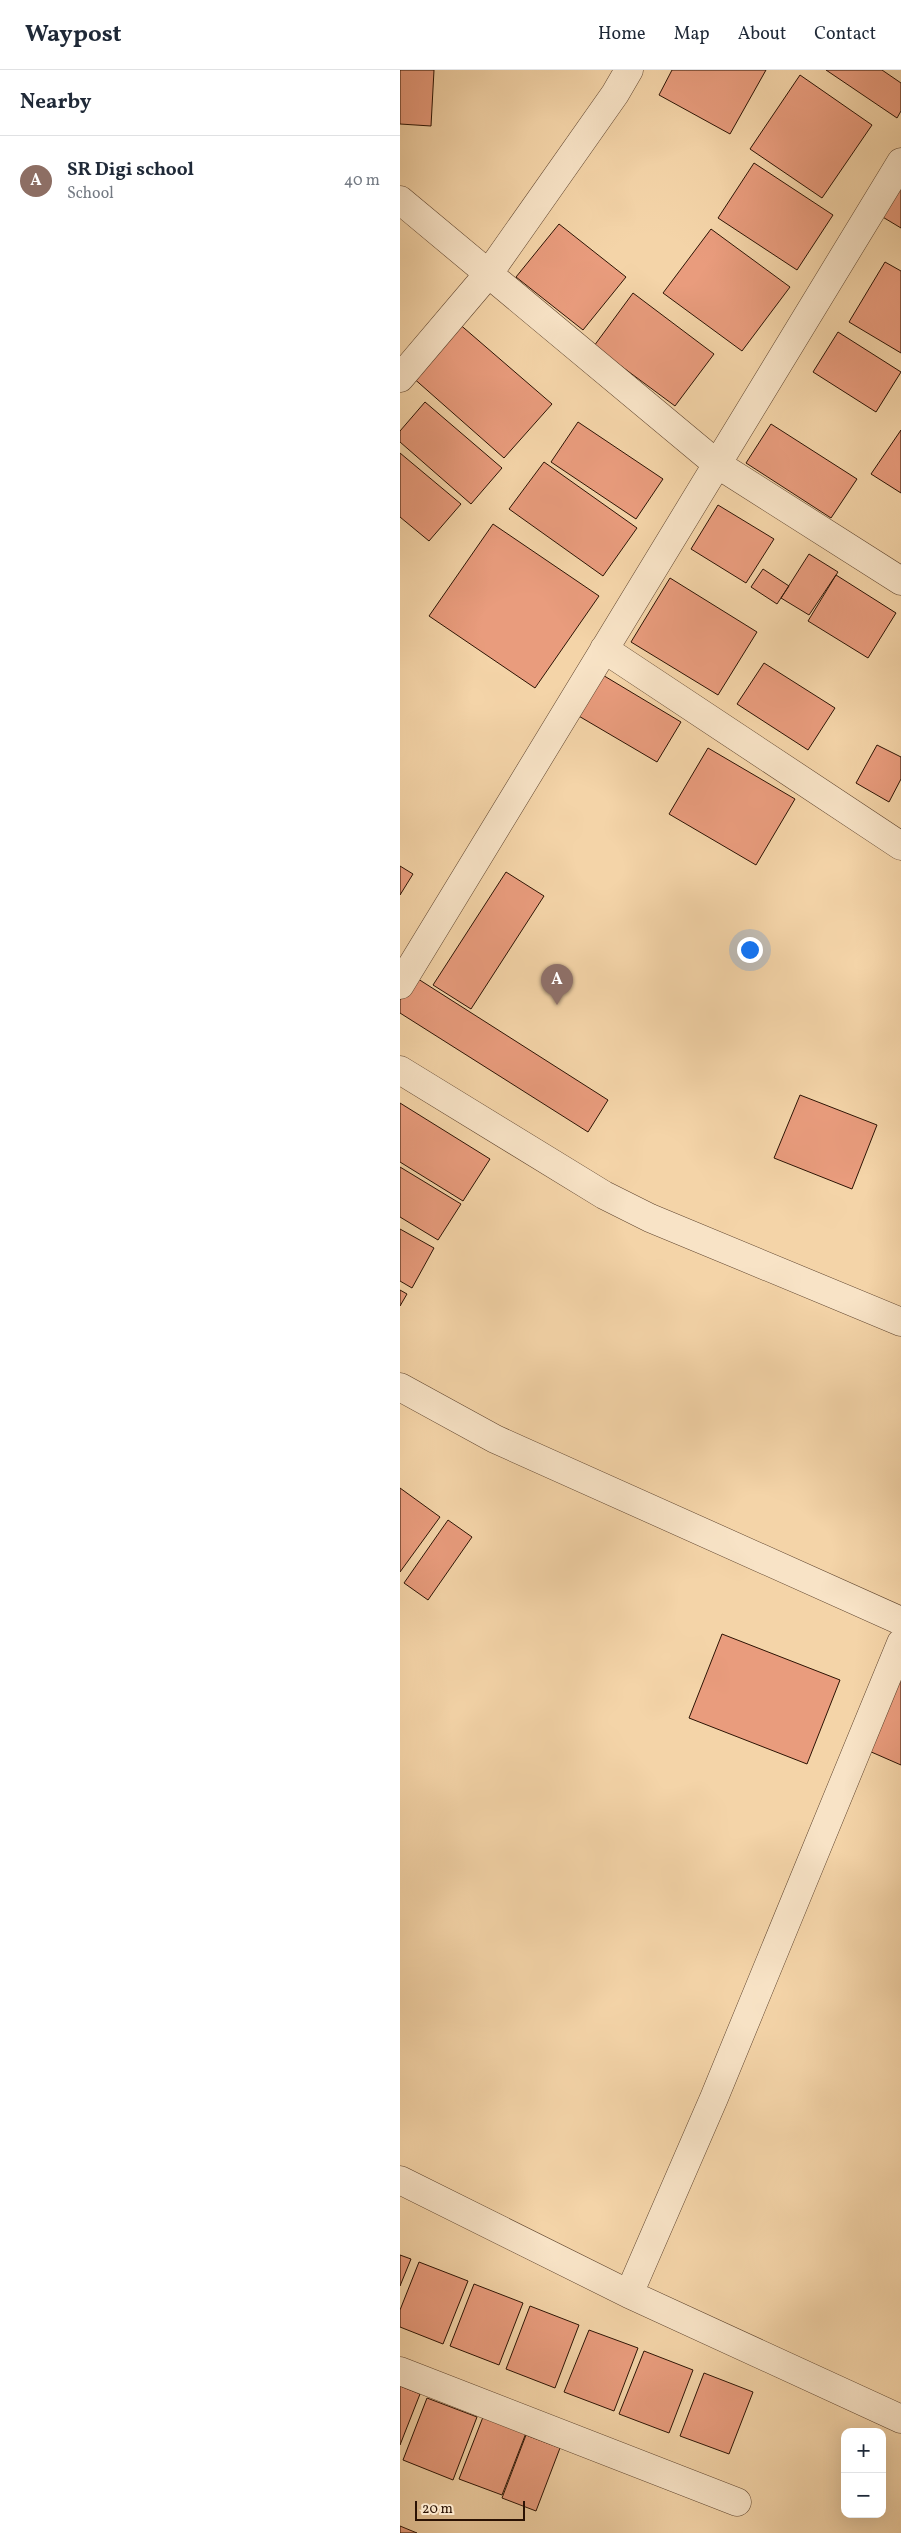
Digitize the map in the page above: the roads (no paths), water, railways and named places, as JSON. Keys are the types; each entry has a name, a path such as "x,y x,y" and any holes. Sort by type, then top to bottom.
{"street":[{"path":"400,378 489,273 615,94 629,70"},
{"path":"400,985 901,162"},
{"path":"400,200 717,464 901,581"},
{"path":"604,649 901,846"},
{"path":"400,1070 604,1195 650,1218 901,1322"},
{"path":"400,1388 495,1439 901,1621"},
{"path":"629,2294 714,2098 901,1643"},
{"path":"400,2180 629,2294 901,2418"},
{"path":"400,2371 737,2502"}],"place":[{"name":"SR Digi school","path":"557,1005"}]}
